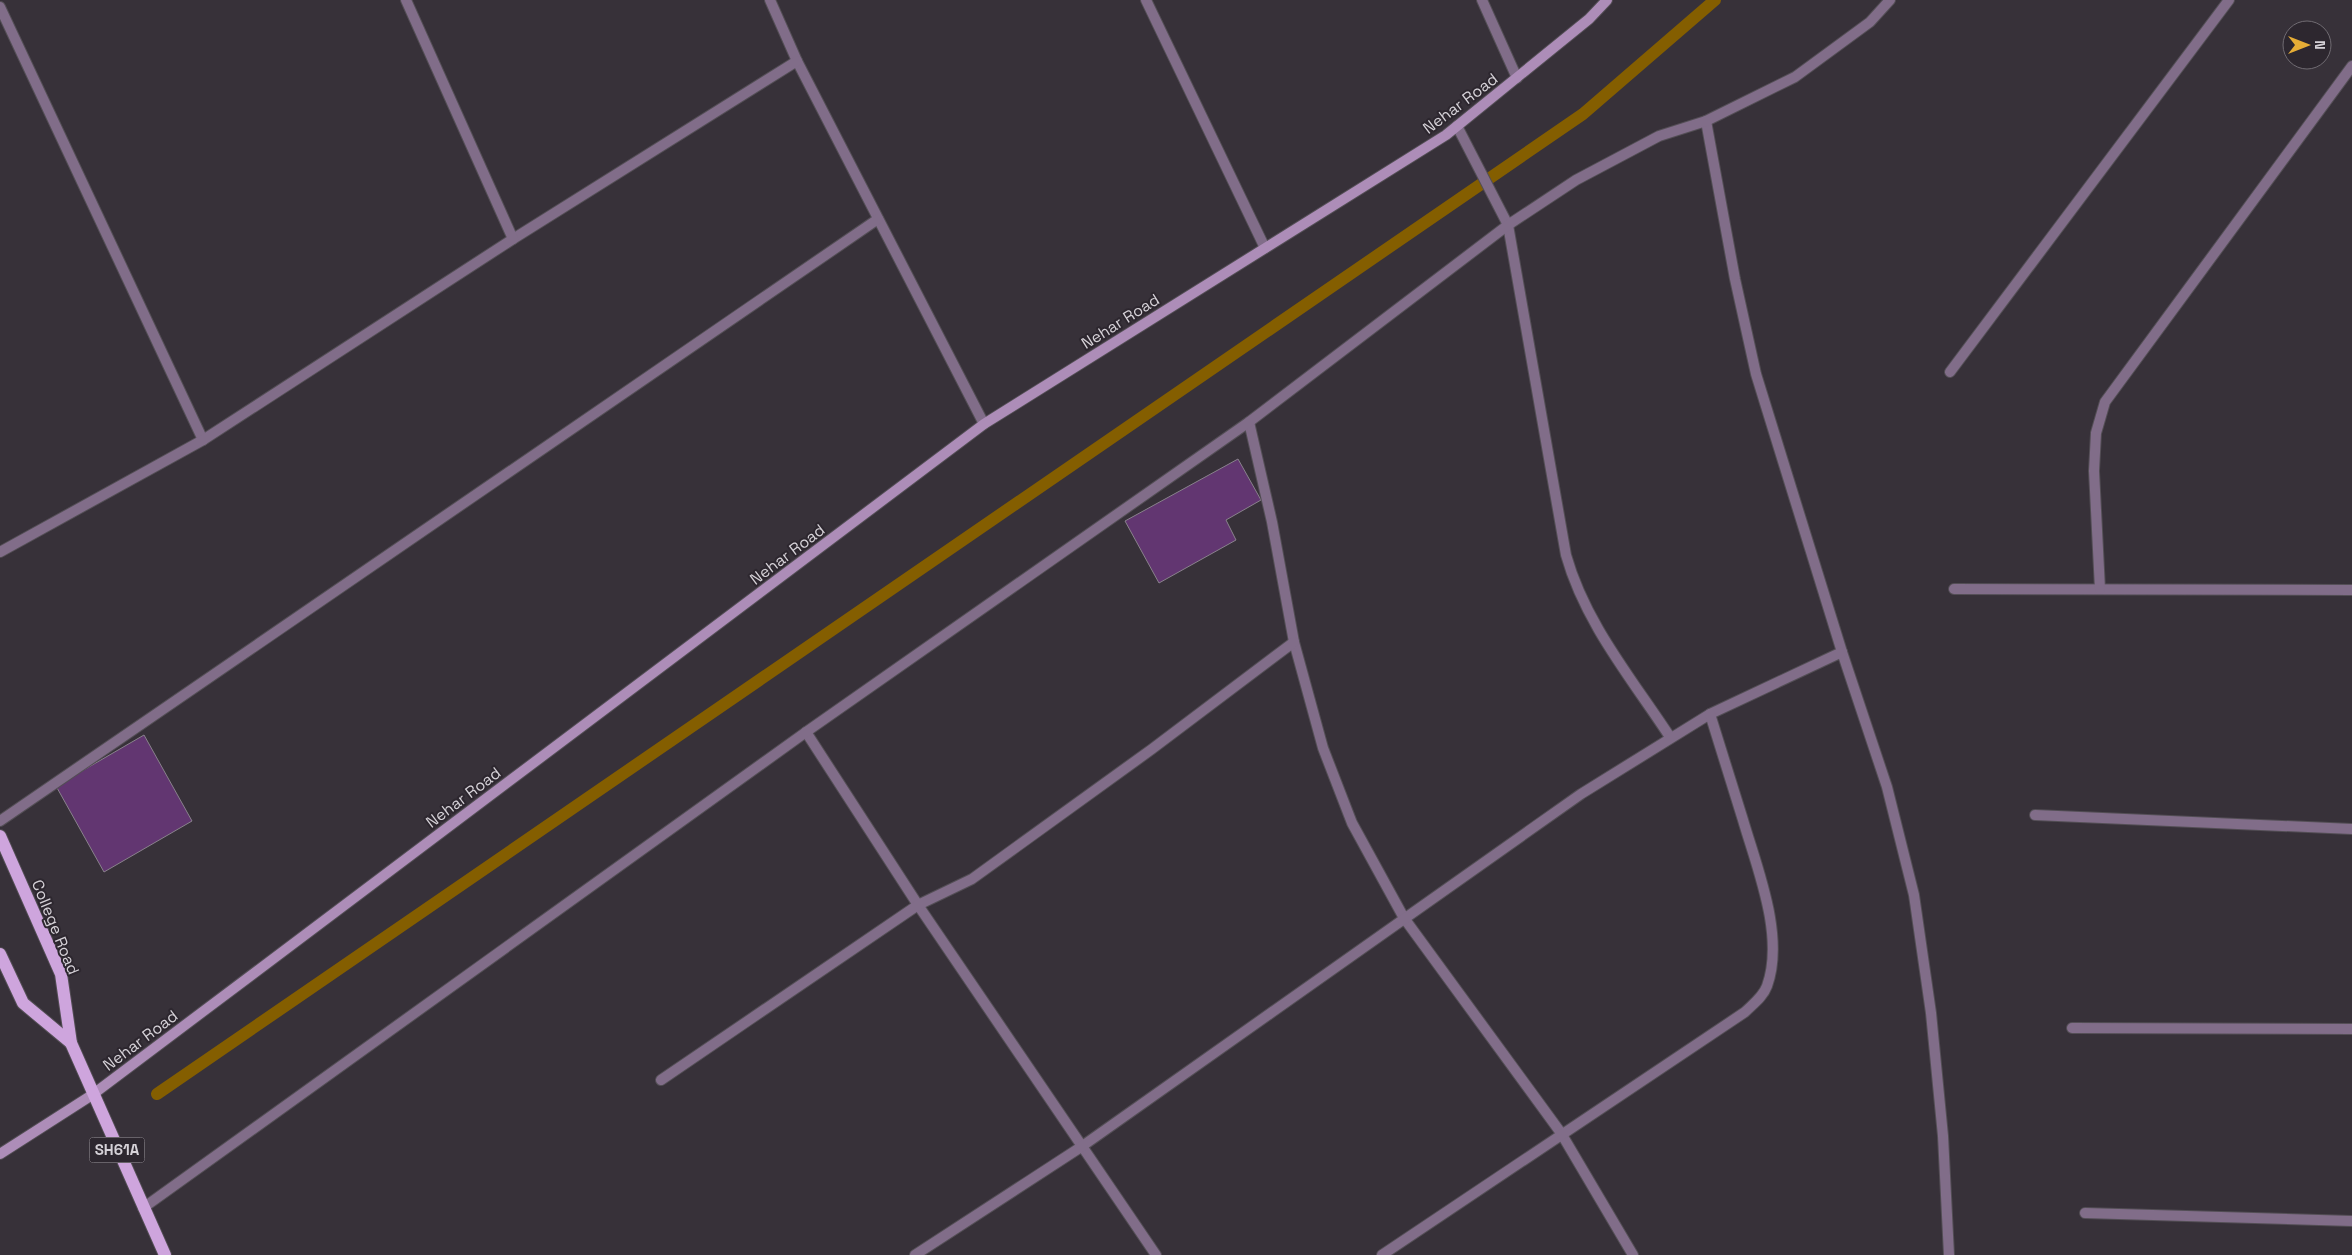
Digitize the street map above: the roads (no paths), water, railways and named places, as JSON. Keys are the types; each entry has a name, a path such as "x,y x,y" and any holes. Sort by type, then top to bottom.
{"main road":[{"name":"College Road","path":"0,836 61,974 71,1043 92,1095 165,1255"},
{"name":"SH61A","path":"0,954 23,1004 71,1043"}],"street":[{"path":"406,0 513,239"},
{"path":"770,0 797,61 984,424"},
{"path":"1146,0 1266,248"},
{"path":"1482,0 1517,78"},
{"name":"Nehar Road","path":"0,1154 92,1095 984,424 1457,126 1589,19 1607,0"},
{"path":"143,1208 806,732 1249,422 1508,225 1576,180 1659,136 1706,121 1795,77 1870,22 1890,0"},
{"path":"1950,372 2229,0"},
{"path":"0,7 203,440"},
{"path":"0,552 203,440 513,239 797,61"},
{"path":"2100,588 2094,471 2096,433 2105,402 2352,66"},
{"path":"1706,121 1735,279 1756,374 1842,652 1887,787 1914,895 1931,1013 1943,1136 1949,1255"},
{"path":"1457,126 1508,225 1564,546 1572,574 1592,619 1670,737"},
{"path":"0,821 878,219"},
{"path":"1249,422 1272,522 1294,642 1323,748 1352,823 1404,918 1562,1133 1634,1255"},
{"path":"1954,588 2352,590"},
{"path":"661,1080 918,905 972,879 1152,749 1294,642"},
{"path":"915,1255 1081,1147 1581,794 1670,737 1710,714 1842,652"},
{"path":"1382,1255 1745,1012 1760,998 1767,986 1772,960 1771,923 1761,881 1710,714"},
{"path":"806,732 918,905 1156,1255"},
{"path":"2035,815 2352,829"},
{"path":"2072,1028 2352,1029"},
{"path":"2084,1213 2352,1221"}],"waterway":[{"path":"157,1094 1583,114 1715,0"}]}
